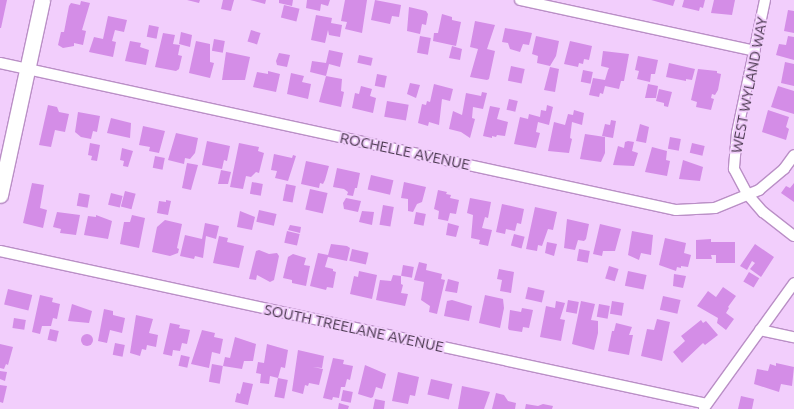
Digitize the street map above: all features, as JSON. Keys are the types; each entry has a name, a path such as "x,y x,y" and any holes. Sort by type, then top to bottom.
{"street":[{"path":"0,195 42,0"},
{"path":"520,0 755,52"},
{"name":"WEST WYLAND WAY","path":"765,0 737,134 734,169 748,195 763,212 794,236"},
{"name":"ROCHELLE AVENUE","path":"0,63 676,210 714,208 748,195 769,184 784,170 794,155"},
{"name":"SOUTH TREELANE AVENUE","path":"0,251 706,406"},
{"path":"706,406 794,283"},
{"path":"760,330 794,337"}],"building":[{"path":"0,0 7,0 1,28 0,28"},
{"path":"187,0 200,0 199,3"},
{"path":"223,0 234,0 231,11 221,9"},
{"path":"250,0 266,0 265,4"},
{"path":"279,0 293,0 292,6 279,3"},
{"path":"307,0 330,0 328,6 321,4 320,11 306,8"},
{"path":"345,0 367,0 362,33 345,29 347,22 341,21"},
{"path":"375,0 401,5 399,17 392,16 390,24 371,20"},
{"path":"651,0 675,0 673,6"},
{"path":"684,0 705,0 703,8 700,7 699,11 682,7"},
{"path":"714,0 735,0 732,15 711,13"},
{"path":"81,1 90,3 82,30 86,31 83,45 74,43 74,46 63,48 58,45 61,32 64,32 69,6 71,3 80,5"},
{"path":"284,5 300,9 296,21 281,18"},
{"path":"409,7 426,11 428,14 426,25 422,24 420,34 407,31"},
{"path":"788,10 794,11 794,33 784,31"},
{"path":"442,14 452,17 452,20 461,22 456,46 433,41 434,33 438,33"},
{"path":"316,15 332,18 331,23 342,25 340,37 329,35 328,30 325,43 311,40"},
{"path":"108,16 127,20 124,32 115,30 112,41 116,42 113,57 89,52 94,37 103,39"},
{"path":"475,21 495,25 487,49 495,51 489,79 487,80 470,77 478,49 470,47"},
{"path":"149,25 159,27 157,39 147,37"},
{"path":"505,28 532,33 529,45 523,44 520,52 510,49 508,43 502,42"},
{"path":"251,30 261,33 257,44 247,41"},
{"path":"181,32 192,35 190,47 179,44"},
{"path":"163,33 175,35 173,44 180,45 178,55 182,56 179,69 176,71 155,67"},
{"path":"420,36 431,38 428,55 417,53"},
{"path":"536,36 559,41 556,56 550,66 537,63 538,56 532,54"},
{"path":"788,36 794,37 794,60 776,55 779,44 786,45"},
{"path":"214,39 225,41 223,53 212,51"},
{"path":"130,41 141,43 140,47 149,50 146,65 125,61"},
{"path":"196,41 210,44 210,62 214,63 210,78 189,73"},
{"path":"570,41 592,46 589,60 584,59 583,64 579,63 578,67 564,64"},
{"path":"452,46 462,49 460,60 449,58"},
{"path":"329,50 343,53 340,67 329,64 326,76 310,72 312,61 326,63"},
{"path":"603,51 629,54 624,81 621,81 619,89 605,86 603,94 600,93 599,97 589,95 593,78 605,80 609,68 601,66"},
{"path":"226,52 250,57 245,80 222,80"},
{"path":"279,53 290,55 287,67 277,65 276,61"},
{"path":"359,55 373,58 371,66 357,63"},
{"path":"638,56 658,60 655,74 651,74 650,82 637,79 639,71 635,70"},
{"path":"785,62 794,64 794,86 781,83"},
{"path":"669,63 695,69 692,80 686,79 686,81 666,77"},
{"path":"511,66 525,69 522,84 508,81"},
{"path":"550,67 559,69 555,92 544,90"},
{"path":"698,69 717,71 717,73 721,74 718,90 715,95 712,94 711,98 714,99 711,110 696,107 697,102 691,100"},
{"path":"583,70 593,72 591,84 581,82"},
{"path":"268,71 280,74 276,92 253,87 257,72 268,74"},
{"path":"291,73 304,76 302,82 311,84 308,99 287,94"},
{"path":"377,74 387,76 385,88 375,86"},
{"path":"326,76 342,79 341,91 344,92 341,107 319,102"},
{"path":"410,83 420,85 416,98 407,94"},
{"path":"434,84 453,89 450,101 442,99 439,125 429,122 428,126 418,123 422,104 426,105 427,101 430,102"},
{"path":"648,84 658,86 656,98 645,98"},
{"path":"361,86 372,89 370,96 376,98 373,113 352,108 355,93 359,94"},
{"path":"778,86 794,91 794,114 771,107"},
{"path":"659,89 672,92 668,107 664,106 664,103 656,101"},
{"path":"482,92 487,93 483,109 473,107 472,118 475,119 470,138 461,132 449,129 453,111 462,115 466,93 481,96"},
{"path":"509,99 518,101 515,112 507,110"},
{"path":"387,101 409,105 406,121 384,117"},
{"path":"48,105 57,107 59,112 69,114 65,132 55,130 51,147 39,145"},
{"path":"547,105 553,107 549,125 538,122 536,132 540,133 536,148 514,144 520,117 528,119 529,114 540,117 541,110 546,111"},
{"path":"490,106 500,108 497,119 508,122 505,136 497,135 496,137 492,136 492,138 483,136"},
{"path":"574,110 584,113 582,125 572,122 570,138 572,139 569,153 548,151 554,122 565,125 568,114 573,115"},
{"path":"768,110 789,117 786,127 789,129 786,140 762,132"},
{"path":"78,112 100,116 97,132 93,131 91,139 81,137 75,132"},
{"path":"111,118 131,123 130,138 107,133"},
{"path":"611,120 616,121 613,138 602,136 605,124 610,125"},
{"path":"640,124 649,127 646,143 636,141"},
{"path":"143,126 165,131 159,153 149,151 150,147 139,145"},
{"path":"176,133 198,138 195,153 190,159 185,158 184,164 168,160"},
{"path":"585,134 605,137 605,153 601,162 580,159"},
{"path":"670,137 681,139 679,151 668,149"},
{"path":"207,141 230,146 227,161 224,160 222,169 202,165"},
{"path":"625,142 634,142 632,151 638,153 634,166 613,165 618,146 624,148"},
{"path":"90,143 100,145 97,161 91,160 92,156 88,155"},
{"path":"239,143 259,147 258,151 264,153 259,173 256,172 251,177 246,176 243,189 230,187"},
{"path":"692,143 705,146 702,156 690,153"},
{"path":"652,147 667,151 666,160 670,161 667,176 645,172"},
{"path":"122,148 133,151 128,167 123,166 124,161 120,160"},
{"path":"274,154 292,158 293,155 296,156 288,181 275,178 277,171 271,170"},
{"path":"155,156 165,158 163,170 153,168"},
{"path":"683,160 703,167 700,181 679,179"},
{"path":"306,161 329,166 325,180 323,184 320,183 319,188 301,184"},
{"path":"187,163 198,165 191,190 182,188"},
{"path":"337,168 360,173 353,196 347,195 348,192 344,189 333,187"},
{"path":"221,170 231,172 228,184 218,184"},
{"path":"371,175 393,180 390,195 368,190"},
{"path":"252,182 263,184 261,196 250,194"},
{"path":"404,182 426,187 422,202 417,204 413,212 408,211 408,199 401,198"},
{"path":"32,183 44,185 40,208 47,210 43,228 23,223"},
{"path":"794,183 794,202 781,193 786,186 790,188"},
{"path":"286,184 296,186 293,203 283,201"},
{"path":"310,189 328,193 323,214 305,209"},
{"path":"438,190 447,192 446,194 451,195 450,198 459,200 456,214 450,213 448,221 438,219 439,211 434,209"},
{"path":"125,191 136,194 131,209 121,206"},
{"path":"79,193 90,195 88,208 77,206"},
{"path":"111,193 123,196 120,208 108,205"},
{"path":"346,198 361,201 358,212 344,209 343,203"},
{"path":"470,198 491,202 488,218 485,217 482,228 492,230 488,246 479,244 480,240 471,238 473,215 467,213"},
{"path":"166,200 171,201 168,215 157,213 159,201 166,202"},
{"path":"502,204 524,209 521,224 517,223 515,231 506,229 505,234 496,232"},
{"path":"383,205 394,207 390,227 380,225"},
{"path":"535,207 557,212 553,230 548,229 542,246 538,245 537,251 526,249"},
{"path":"259,210 277,214 274,226 256,222"},
{"path":"240,211 255,217 252,230 237,227"},
{"path":"362,211 374,212 372,225 359,222"},
{"path":"57,212 80,215 76,235 60,233 61,229 53,227"},
{"path":"416,212 426,214 424,226 414,224"},
{"path":"96,215 112,221 108,239 84,235 88,216 96,217"},
{"path":"132,215 145,218 139,248 120,244 124,222 130,222"},
{"path":"567,219 589,224 586,239 584,241 578,240 575,250 564,248"},
{"path":"165,220 182,224 177,248 179,249 178,253 170,256 152,252 157,227"},
{"path":"205,223 219,226 216,239 206,236 203,258 195,256 194,259 180,256 185,235 202,239"},
{"path":"448,223 459,226 456,237 446,235"},
{"path":"600,224 621,229 615,251 603,251 602,256 593,254"},
{"path":"290,225 301,227 300,233 288,230"},
{"path":"287,231 300,234 297,246 284,243"},
{"path":"632,231 653,235 651,255 641,253 639,260 628,255"},
{"path":"514,234 525,237 522,248 511,246"},
{"path":"219,236 228,238 227,242 244,246 239,268 213,263"},
{"path":"665,238 686,243 684,253 691,255 688,267 677,267 676,271 659,265"},
{"path":"711,239 711,242 735,242 735,263 716,263 716,255 711,255 712,259 696,259 696,240"},
{"path":"547,242 557,244 554,256 545,253"},
{"path":"331,244 350,248 347,261 328,257 325,267 336,272 333,288 327,287 326,290 310,286 318,253 328,255"},
{"path":"755,244 774,257 761,277 750,269 755,263 752,261 747,270 740,266"},
{"path":"352,249 369,253 366,265 349,261"},
{"path":"579,249 590,251 588,263 577,261"},
{"path":"259,250 269,254 277,253 279,256 274,280 270,282 257,275 256,280 249,279 256,251"},
{"path":"293,254 306,258 304,265 310,266 306,286 292,283 292,280 283,278 288,257"},
{"path":"419,262 427,264 426,270 442,274 441,279 445,280 437,314 429,312 430,306 421,300 424,282 414,280"},
{"path":"403,265 414,267 412,278 401,276"},
{"path":"609,266 619,269 615,281 605,278"},
{"path":"499,269 514,272 511,293 500,291 502,280 497,279"},
{"path":"359,271 377,275 372,299 350,294 354,276 358,277"},
{"path":"628,271 647,275 643,290 625,286"},
{"path":"749,272 759,278 754,288 743,281"},
{"path":"674,274 686,276 683,288 673,286"},
{"path":"393,275 401,276 401,284 403,285 401,293 408,294 405,306 376,300 380,280 391,281"},
{"path":"448,279 459,282 457,293 445,291"},
{"path":"528,287 545,291 542,303 525,299"},
{"path":"723,287 736,296 726,313 734,319 726,330 717,323 718,318 697,306 708,291 716,297"},
{"path":"8,289 32,295 28,311 4,305"},
{"path":"40,295 53,298 52,302 60,304 57,319 53,318 51,326 42,326 40,334 32,332"},
{"path":"485,295 503,299 504,308 500,328 479,323"},
{"path":"663,296 681,300 677,314 660,310"},
{"path":"452,300 472,306 469,321 444,316 447,301"},
{"path":"568,300 579,302 577,314 566,312"},
{"path":"556,301 565,303 560,319 565,320 561,341 540,337 546,306 555,308"},
{"path":"581,301 595,304 591,320 598,321 598,333 594,350 572,344"},
{"path":"612,301 624,303 622,316 610,314"},
{"path":"72,304 92,311 89,323 68,321"},
{"path":"599,304 610,306 608,319 597,317"},
{"path":"522,308 533,310 529,328 523,327 522,332 509,330 510,310 521,312"},
{"path":"104,309 113,311 113,315 125,318 122,333 110,330 107,343 98,341"},
{"path":"136,315 153,319 149,333 158,335 156,347 147,345 146,350 142,349 140,356 130,353"},
{"path":"14,318 26,320 24,330 12,328"},
{"path":"657,319 670,322 662,361 641,356 647,329 654,330"},
{"path":"701,320 703,323 706,321 718,335 705,345 703,343 682,363 673,352 685,341 681,336"},
{"path":"170,323 180,325 179,328 190,330 187,344 182,343 180,351 173,350 172,356 163,354"},
{"path":"616,323 632,327 629,335 633,335 629,355 608,351 612,331 614,331"},
{"path":"50,329 59,331 56,342 48,340"},
{"path":"202,330 215,333 214,337 223,339 220,354 212,352 209,368 191,364"},
{"path":"89,334 92,335 92,345 85,346 82,345 81,338 82,335"},
{"path":"235,337 256,344 253,361 244,361 242,369 223,366 225,357 230,358"},
{"path":"115,343 125,345 123,357 113,355"},
{"path":"0,344 13,347 8,365 6,364 4,369 0,368"},
{"path":"267,344 288,350 285,368 281,367 278,378 270,376 269,384 260,383 261,374 256,373 258,362 264,363"},
{"path":"298,350 324,356 322,368 313,367 323,369 319,385 309,383 308,386 305,385 303,394 292,391"},
{"path":"181,355 190,357 187,368 179,366"},
{"path":"333,358 344,360 343,364 353,366 350,380 347,379 345,387 341,387 339,398 333,397 332,400 323,398"},
{"path":"776,363 794,367 792,386 781,384 779,392 754,384 757,369 768,371 770,364 776,366"},
{"path":"212,364 223,366 220,384 209,382"},
{"path":"365,365 386,374 382,389 376,387 371,398 358,394"},
{"path":"0,371 7,372 5,381 0,379"},
{"path":"398,372 419,377 415,396 410,395 408,404 392,401"},
{"path":"278,378 288,380 284,399 274,397"},
{"path":"431,379 452,384 449,400 427,395"},
{"path":"243,382 253,384 248,405 235,402 237,393 240,394"},
{"path":"0,385 7,386 3,403 0,402"},
{"path":"462,386 490,392 484,409 458,409"},
{"path":"343,390 353,392 351,403 341,401"},
{"path":"496,393 504,395 508,401 516,403 515,409 492,409"},
{"path":"741,396 754,399 752,409 738,409"},
{"path":"375,399 385,401 384,409 373,409"},
{"path":"339,403 349,406 348,409 338,409"},
{"path":"526,404 553,406 552,409 525,409"}]}
